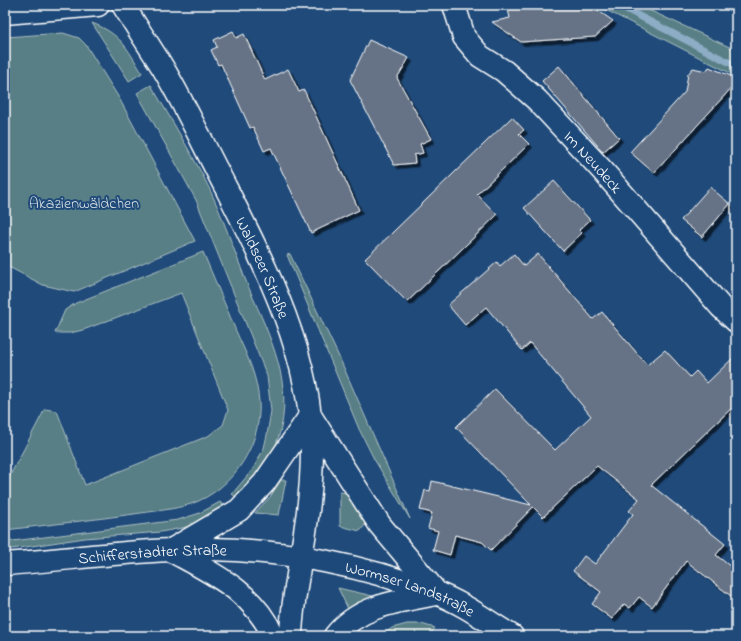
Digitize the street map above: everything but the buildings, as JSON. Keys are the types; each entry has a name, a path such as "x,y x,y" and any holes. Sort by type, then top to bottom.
{"main road":[{"path":"5,13 98,5"},
{"name":"Waldseer Straße","path":"123,5 163,68 247,229 283,313 300,359 310,416 312,448 310,490 294,597 291,636"},
{"name":"Im Neudeck","path":"454,5 464,37 480,56 504,71 537,100 602,170 721,307 736,321"},
{"path":"171,550 239,510 264,483 310,416 380,525 437,593 403,600 364,612 349,621 335,636"},
{"name":"Schifferstadter Straße","path":"5,564 171,550 211,549 262,552 301,558"},
{"path":"171,550 224,580 249,599 273,636"},
{"name":"Wormser Landstraße","path":"301,558 339,565 437,593 466,608 512,636"}],"green space":[{"path":"596,5 638,5 736,50 736,76"},
{"path":"92,23 102,27 117,37 127,49 142,73 129,81"},
{"name":"Akazienwäldchen","path":"63,33 79,38 86,45 119,98 195,241 74,292 43,285 5,265 5,37"},
{"path":"151,85 196,163 214,200 269,334 280,371 284,409 278,439 264,467 239,500 232,494 253,469 264,448 267,435 271,411 267,376 196,200 137,93"},
{"path":"203,252 249,361 257,385 259,410 257,428 252,444 244,460 234,474 221,487 207,497 191,504 163,510 5,530 5,485 45,409 57,411 85,485 208,436 223,425 228,410 181,293 83,330 70,333 55,333 65,310 76,303"},
{"path":"290,254 340,359 410,519 374,459 359,429 287,255"},
{"path":"281,480 286,480 279,515 255,513 270,497"},
{"path":"340,492 348,493 366,524 360,531 340,526"},
{"path":"220,502 227,509 197,524 182,528 161,532 85,538 5,550 5,542 178,520 200,513"},
{"path":"338,588 377,597 356,603 348,609"},
{"path":"407,624 421,624 435,628 429,636 381,636 392,628"}],"waterway":[{"path":"618,5 736,66"}]}
